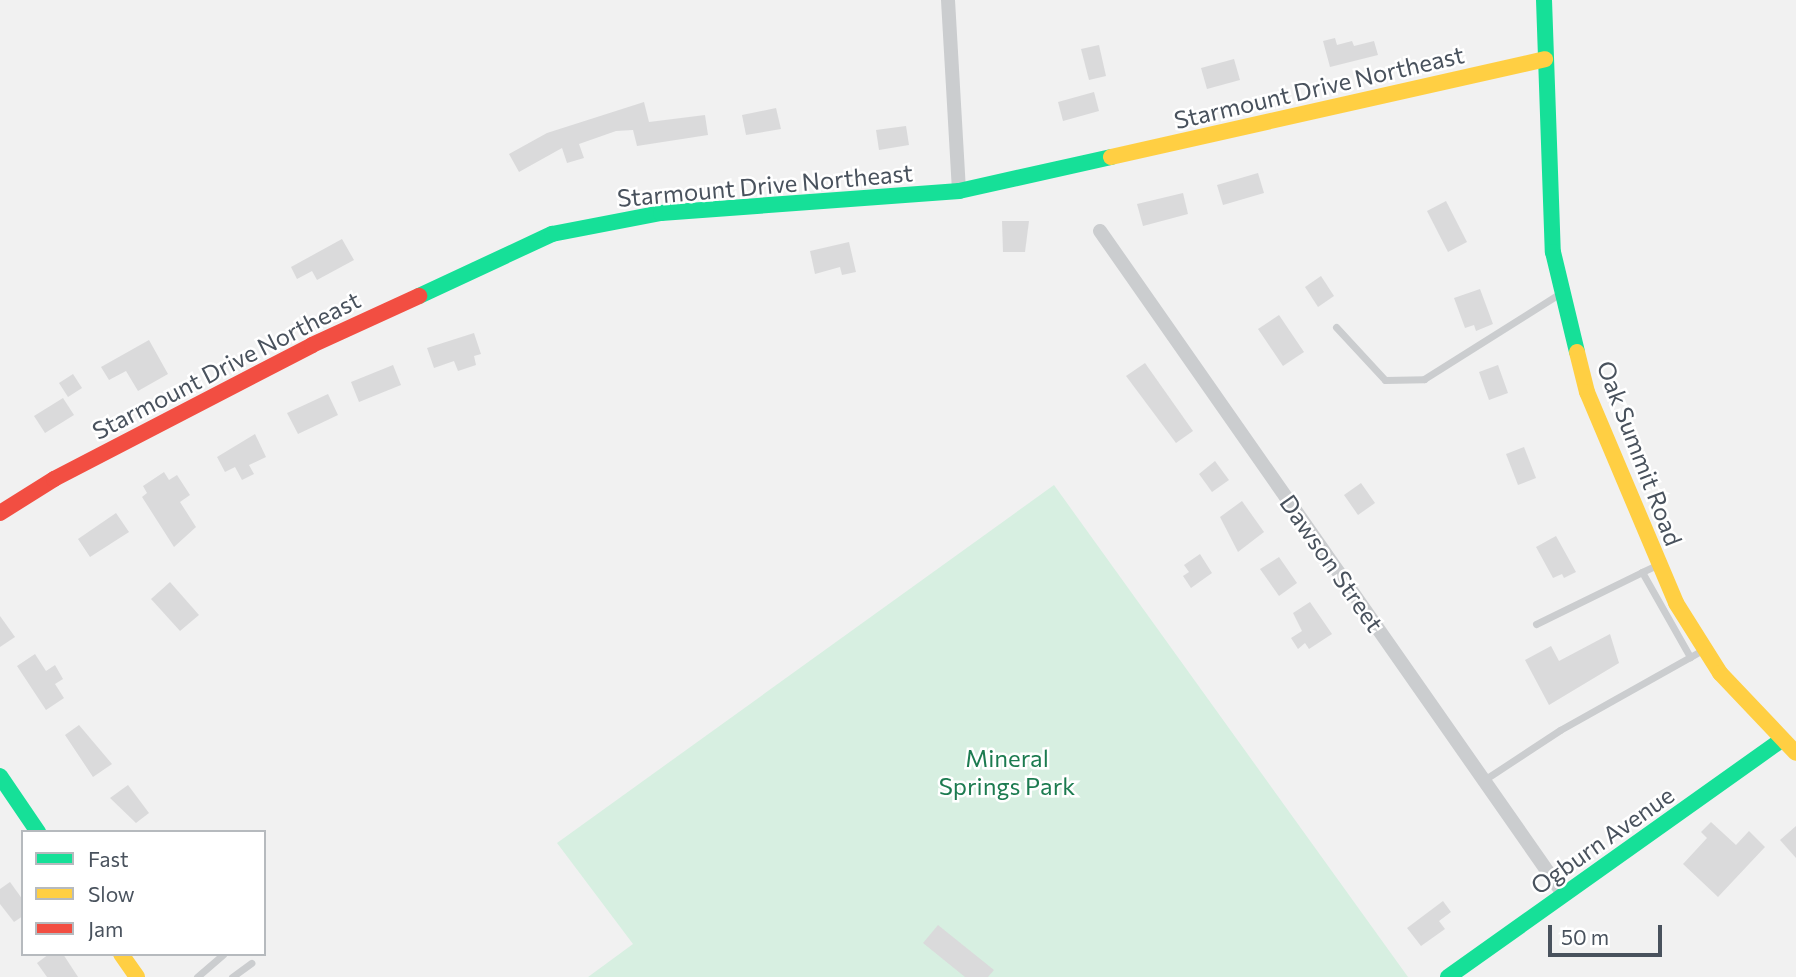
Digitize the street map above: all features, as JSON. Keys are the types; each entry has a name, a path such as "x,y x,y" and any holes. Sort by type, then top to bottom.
{"street":[{"path":"948,0 958,191"},
{"name":"Oak Summit Road","path":"1544,0 1553,252 1587,392 1658,564 1705,649 1796,753"},
{"name":"Starmount Drive Northeast","path":"0,513 186,409 552,234 661,214 958,191 1545,59"},
{"name":"Dawson Street","path":"1100,231 1564,895"},
{"name":"Ogburn Avenue","path":"1448,977 1782,740"},
{"path":"0,776 37,830"},
{"path":"122,956 136,977"}],"lane":[{"path":"1336,327 1385,380 1424,379 1563,292"},
{"path":"1536,624 1658,564"},
{"path":"1642,572 1690,657"},
{"path":"1484,780 1560,730 1705,649"},
{"path":"197,977 221,956"},
{"path":"232,977 251,963"}],"green space":[{"name":"Mineral Springs Park","path":"1054,485 1408,977 588,977 633,944 557,843"}],"building":[{"path":"1335,38 1337,45 1352,41 1354,46 1374,41 1378,55 1330,67 1323,41"},
{"path":"1099,45 1106,76 1089,80 1081,49"},
{"path":"1234,59 1240,80 1207,89 1201,68"},
{"path":"1094,92 1099,111 1063,121 1058,102"},
{"path":"644,102 649,122 705,115 708,135 637,146 633,130 616,131 579,144 584,158 567,163 562,148 519,172 509,154 547,133"},
{"path":"776,108 781,129 746,135 742,115"},
{"path":"906,126 909,145 879,150 876,130"},
{"path":"1258,173 1264,193 1223,205 1217,185"},
{"path":"1183,193 1188,214 1143,226 1137,204"},
{"path":"1446,201 1467,242 1448,252 1427,211"},
{"path":"1002,221 1029,221 1025,252 1003,252"},
{"path":"342,239 354,260 317,280 312,271 297,279 291,267"},
{"path":"849,242 856,272 842,275 840,267 815,274 810,251"},
{"path":"1321,276 1334,296 1318,307 1305,287"},
{"path":"1480,289 1493,324 1476,331 1474,325 1465,328 1454,298"},
{"path":"1279,315 1304,352 1283,366 1258,329"},
{"path":"474,333 481,354 474,356 476,365 458,371 454,361 434,368 427,348"},
{"path":"149,340 168,374 138,391 126,371 109,380 101,367"},
{"path":"1145,363 1193,431 1176,443 1126,376"},
{"path":"393,365 401,385 359,402 351,382"},
{"path":"1498,365 1508,393 1489,400 1479,372"},
{"path":"73,374 82,388 68,397 59,383"},
{"path":"328,394 338,415 298,434 287,413"},
{"path":"63,398 74,415 45,433 34,416"},
{"path":"255,434 266,457 249,465 254,474 242,480 235,467 225,472 217,457"},
{"path":"1524,447 1536,478 1518,485 1506,454"},
{"path":"1215,461 1229,480 1212,492 1199,474"},
{"path":"164,472 169,480 177,475 190,495 180,502 196,527 174,547 142,497 147,493 143,486"},
{"path":"1361,483 1375,503 1358,515 1344,495"},
{"path":"1242,501 1264,532 1238,552 1220,517"},
{"path":"116,513 129,532 90,557 78,539"},
{"path":"1556,536 1576,572 1564,578 1562,574 1553,578 1536,547"},
{"path":"1200,554 1212,573 1191,588 1183,576 1189,572 1184,565"},
{"path":"1279,557 1297,583 1279,596 1260,569"},
{"path":"170,582 199,615 180,631 151,599"},
{"path":"1310,602 1332,634 1309,649 1305,643 1298,649 1291,638 1302,631 1293,613"},
{"path":"0,616 15,637 0,647"},
{"path":"1610,634 1619,663 1549,705 1525,660 1551,646 1559,661"},
{"path":"35,654 46,671 55,665 63,679 55,684 64,698 46,710 17,666"},
{"path":"79,725 112,764 93,777 65,735"},
{"path":"128,785 149,813 136,823 110,798"},
{"path":"1711,822 1736,845 1749,831 1765,847 1718,897 1683,864 1707,838 1701,832"},
{"path":"1796,826 1796,858 1780,840"},
{"path":"10,882 21,897 21,917 14,922 0,904 0,889"},
{"path":"1443,901 1451,912 1439,921 1445,929 1421,946 1407,928"},
{"path":"938,925 994,970 988,977 965,977 923,943"},
{"path":"46,956 64,956 78,977 47,977 37,963"}],"traffic: fast":[{"path":"1544,0 1553,252 1577,352"},
{"path":"419,296 552,234 661,213 959,191 1111,157"},
{"path":"1448,977 1782,740"},
{"path":"0,776 37,830"}],"traffic: slow":[{"path":"1111,157 1545,59"},
{"path":"1577,352 1587,392 1676,603 1720,673 1796,753"},
{"path":"122,956 137,977"}],"traffic: jam":[{"path":"0,513 54,479 312,345 419,296"}]}
